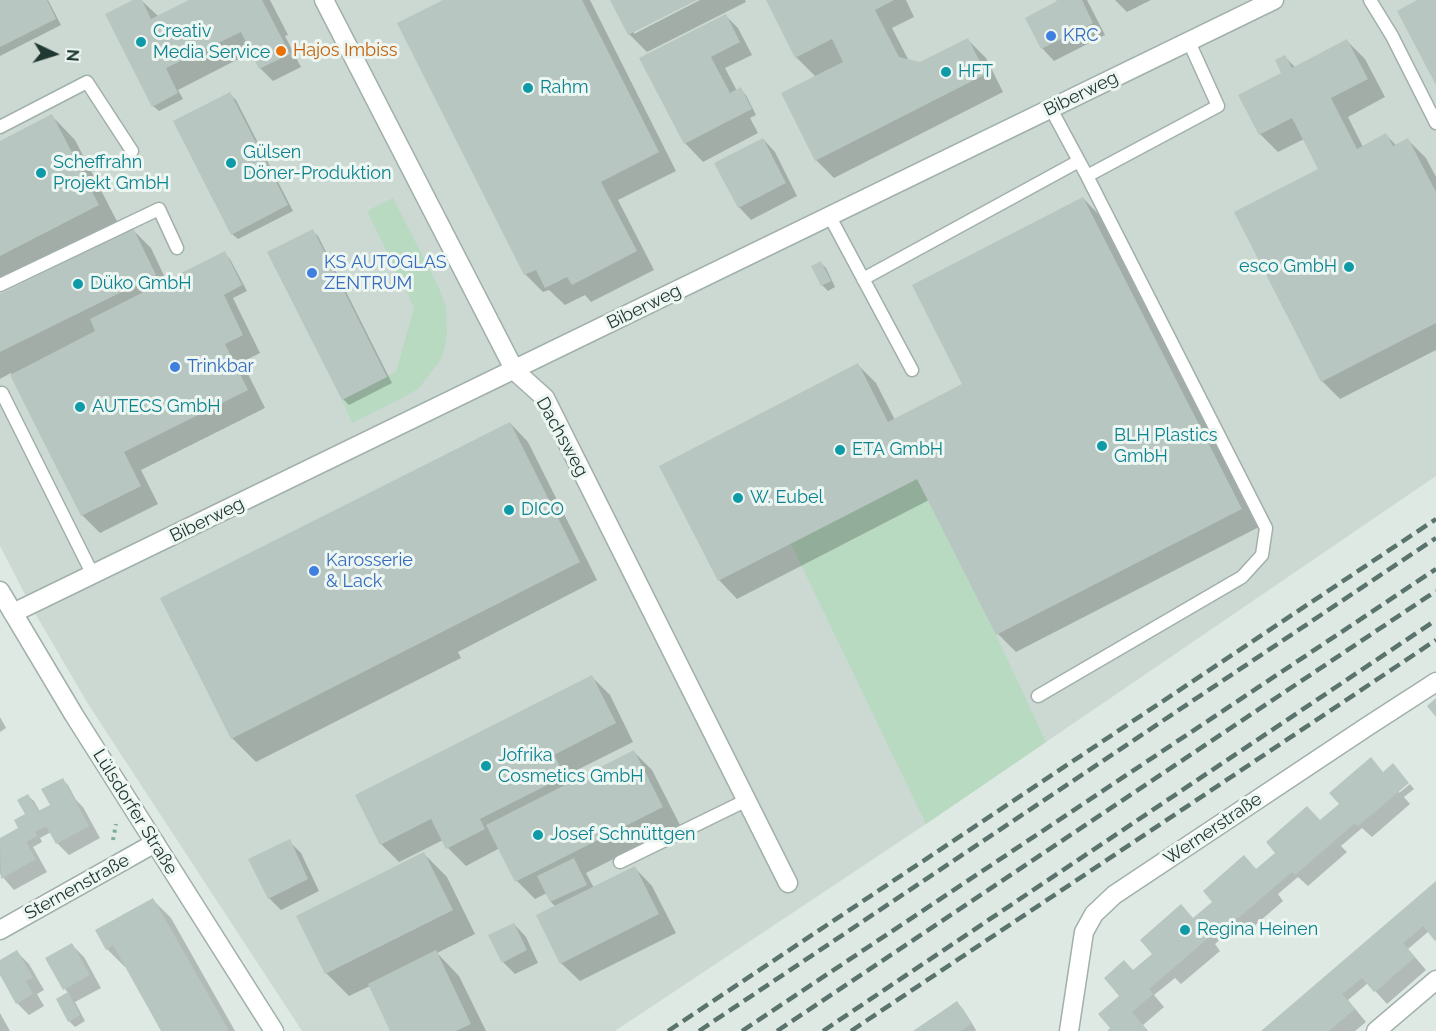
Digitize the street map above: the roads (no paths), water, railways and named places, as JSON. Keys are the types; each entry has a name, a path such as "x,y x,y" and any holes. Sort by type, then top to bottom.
{"street":[{"name":"Dachsweg","path":"324,0 514,371 545,398 788,883"},
{"name":"Biberweg","path":"13,614 1274,0"},
{"name":"Lülsdorfer Straße","path":"0,591 121,791 274,1031"},
{"name":"Wernerstraße","path":"1069,1031 1084,932 1094,914 1114,895 1436,682"},
{"name":"Sternenstraße","path":"0,930 155,843"},
{"path":"1376,1031 1436,980"}],"lane":[{"path":"1370,0 1392,36 1436,123"},
{"path":"1087,176 1218,106 1189,42"},
{"path":"0,127 87,82 132,152"},
{"path":"1038,696 1242,577 1262,555 1266,528 1051,109"},
{"path":"863,279 1079,161"},
{"path":"0,285 159,208 177,248"},
{"path":"830,217 912,370"},
{"path":"2,393 93,575"},
{"path":"620,862 747,801"}],"railway":[{"path":"668,1031 1436,519"},
{"path":"699,1031 1436,538"},
{"path":"742,1031 1436,569"},
{"path":"777,1031 1436,591"},
{"path":"823,1031 1436,620"},
{"path":"851,1031 1436,640"}],"place":[{"name":"KRC","path":"1051,36"},
{"name":"Creativ Media Service","path":"141,42"},
{"name":"Hajos Imbiss","path":"281,51"},
{"name":"HFT","path":"946,72"},
{"name":"Rahm","path":"528,88"},
{"name":"Gülsen Döner-Produktion","path":"231,163"},
{"name":"Scheffrahn Projekt GmbH","path":"41,173"},
{"name":"esco GmbH","path":"1349,267"},
{"name":"KS AUTOGLAS ZENTRUM","path":"312,273"},
{"name":"Düko GmbH","path":"78,284"},
{"name":"Trinkbar","path":"175,367"},
{"name":"AUTECS GmbH","path":"80,407"},
{"name":"BLH Plastics GmbH","path":"1102,446"},
{"name":"ETA GmbH","path":"840,450"},
{"name":"W. Eubel","path":"738,498"},
{"name":"DICO","path":"509,510"},
{"name":"Karosserie & Lack","path":"314,571"},
{"name":"Jofrika Cosmetics GmbH","path":"486,766"},
{"name":"Josef Schnüttgen","path":"538,835"},
{"name":"Regina Heinen","path":"1185,930"}]}
